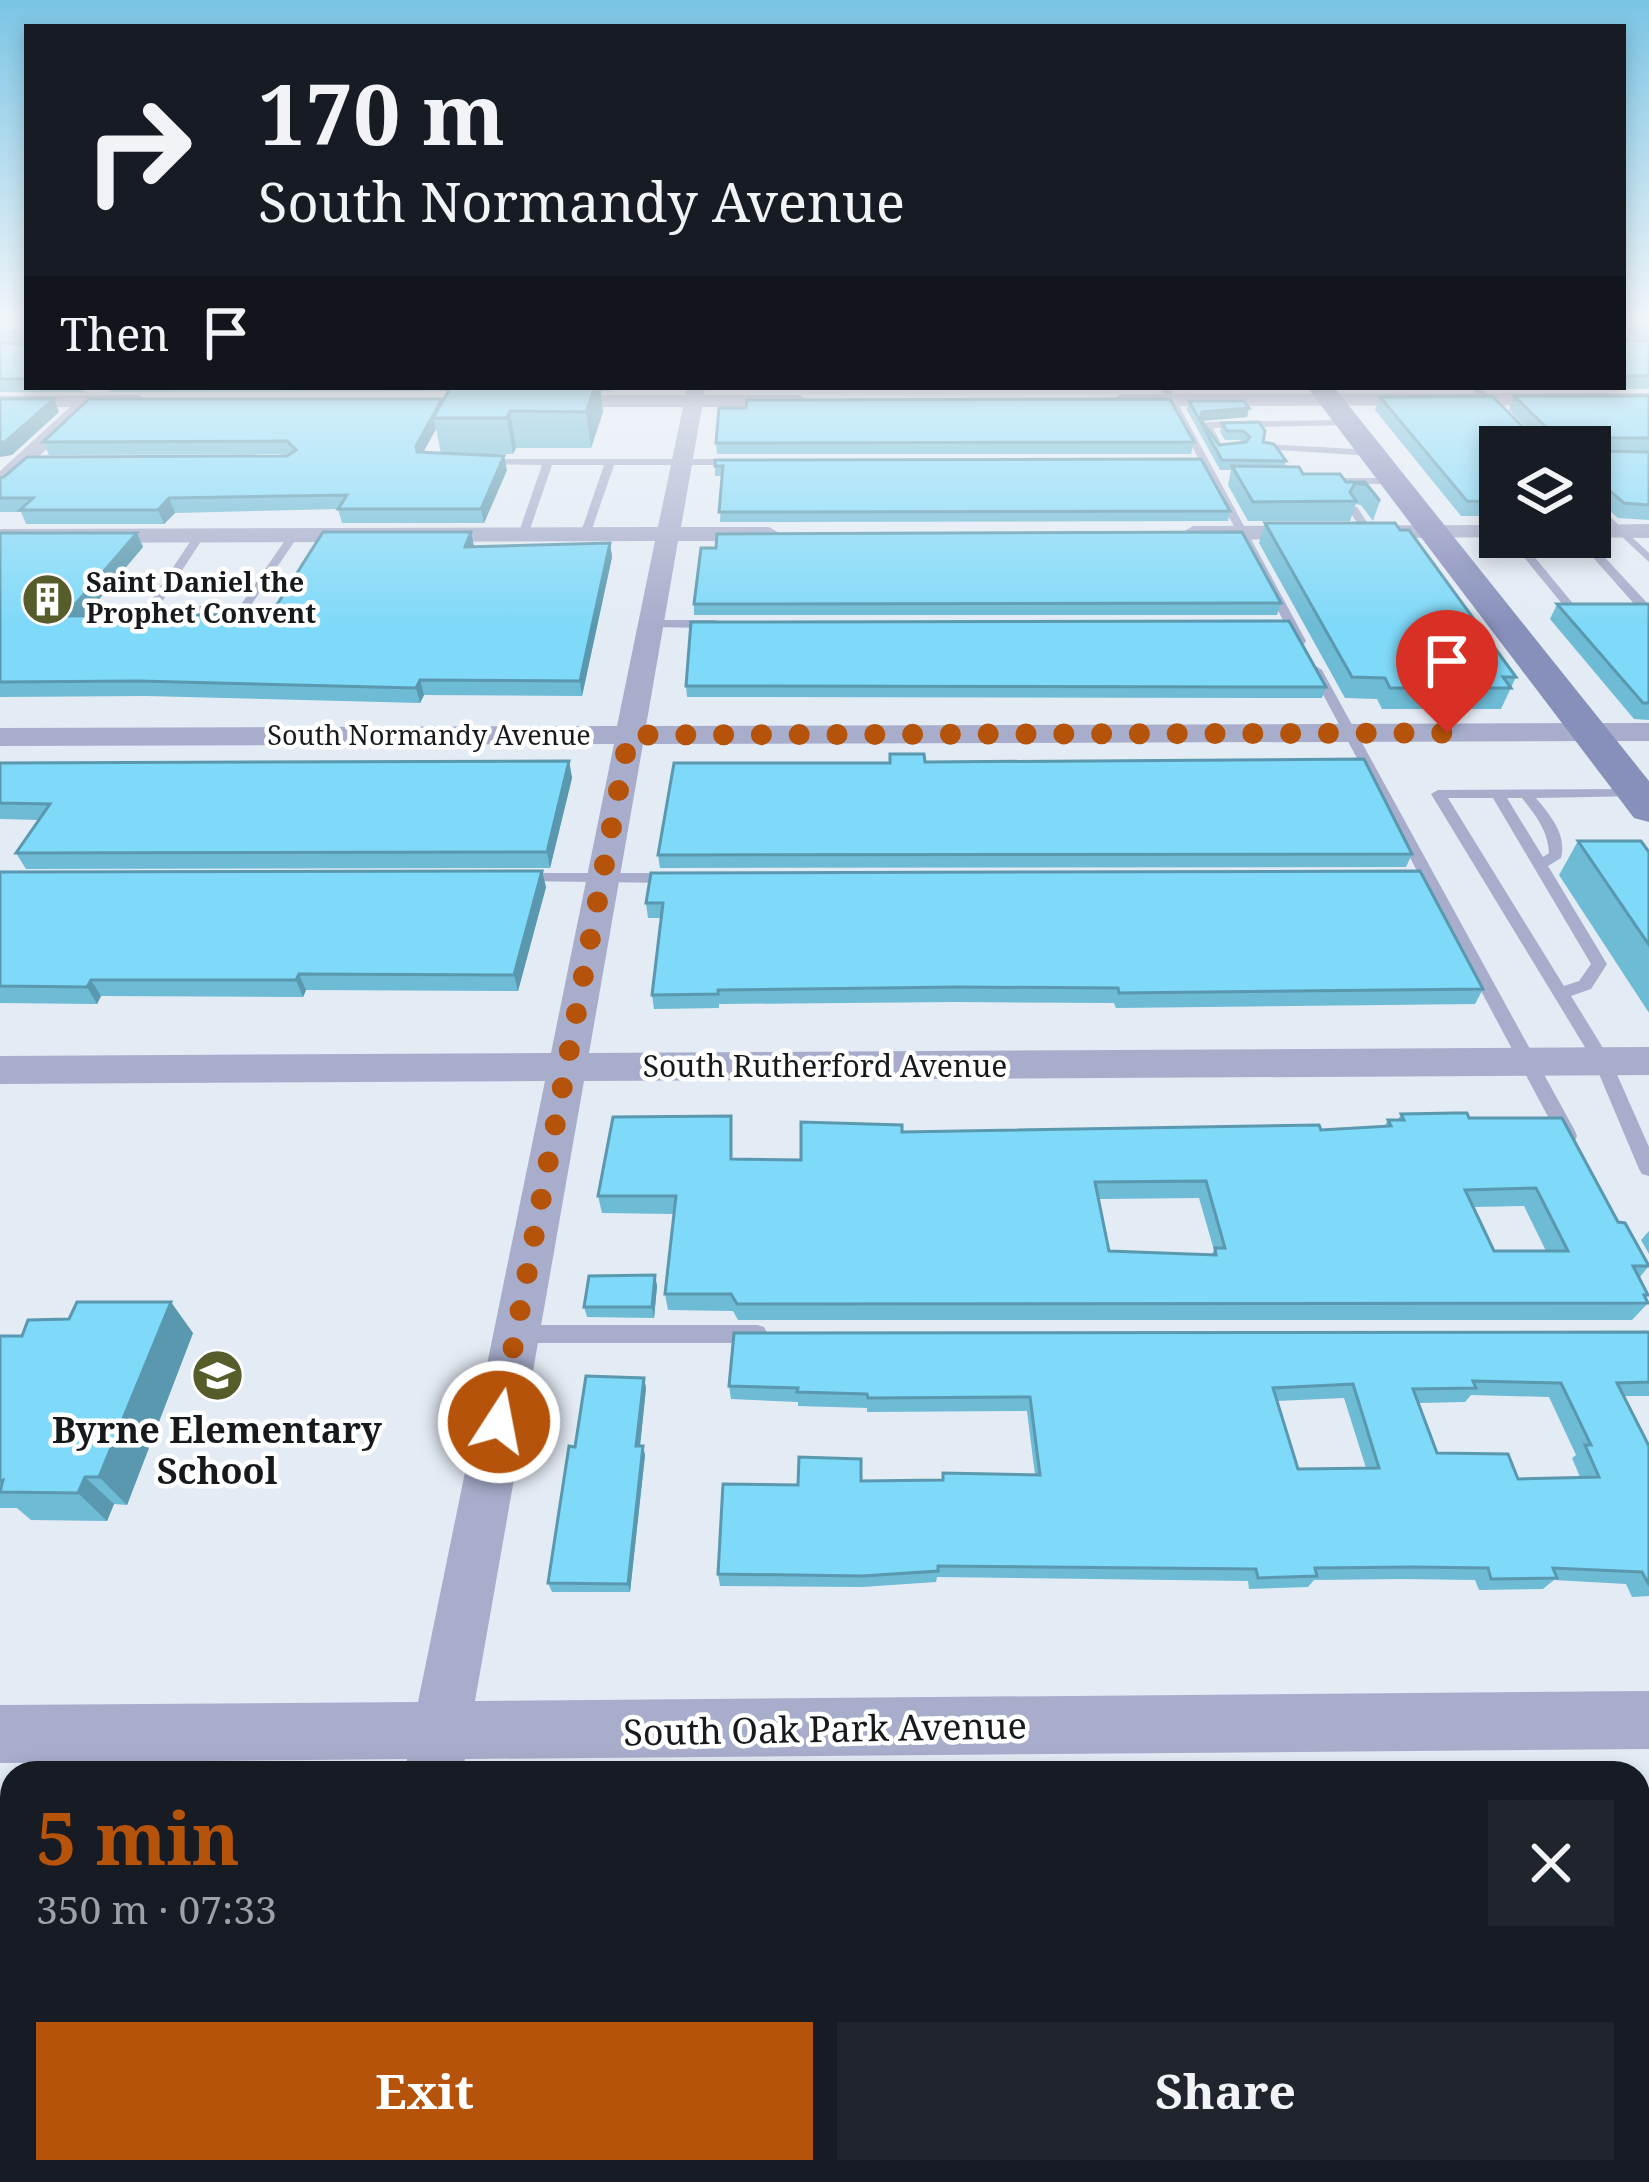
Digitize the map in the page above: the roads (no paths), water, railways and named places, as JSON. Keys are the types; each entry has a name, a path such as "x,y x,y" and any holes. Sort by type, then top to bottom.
{"main road":[{"path":"1348,423 1643,801"}],"street":[{"path":"0,483 64,423"},
{"path":"436,1753 689,423"},
{"path":"1611,531 1649,531"},
{"path":"1173,533 1479,532"},
{"path":"0,536 794,534"},
{"name":"South Normandy Avenue","path":"0,737 1649,732"},
{"name":"South Rutherford Avenue","path":"0,1070 1649,1061"},
{"name":"South Oak Park Avenue","path":"0,1734 436,1753 1649,1720"}],"lane":[{"path":"1183,423 1573,1144"},
{"path":"1238,447 1219,448 1207,425 1283,423"},
{"path":"1280,424 1298,449"},
{"path":"1267,447 1372,453"},
{"path":"1181,461 1204,461"},
{"path":"468,462 758,462"},
{"path":"523,535 548,462"},
{"path":"585,535 610,462"},
{"path":"1213,477 1235,477"},
{"path":"1301,477 1394,481"},
{"path":"1334,482 1369,533"},
{"path":"1611,521 1649,559"},
{"path":"200,535 151,609 243,609 294,535"},
{"path":"1530,558 1572,609 1646,609 1599,558"},
{"path":"1267,623 1290,623"},
{"path":"650,624 734,624"},
{"path":"1643,801 1438,794 1602,1061 1649,1169"},
{"path":"1498,794 1599,964 1585,986 1562,993"},
{"path":"1526,794 1554,832 1558,846 1556,854 1543,863"},
{"path":"1402,876 1426,876"},
{"path":"510,878 696,878"},
{"path":"516,1334 770,1334"}],"place":[{"name":"Saint Daniel the Prophet Convent","path":"47,599"},
{"name":"Byrne Elementary School","path":"217,1375"}]}
